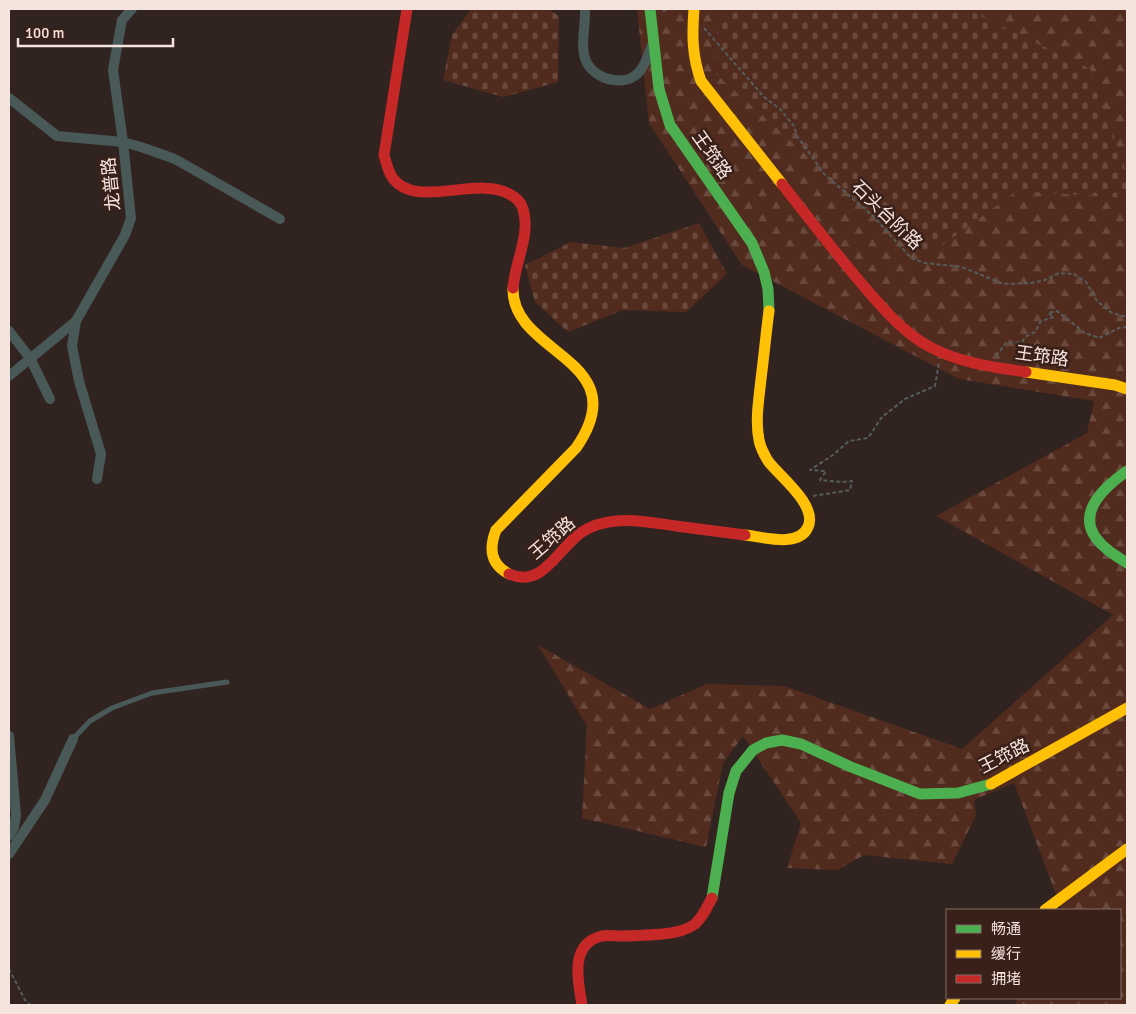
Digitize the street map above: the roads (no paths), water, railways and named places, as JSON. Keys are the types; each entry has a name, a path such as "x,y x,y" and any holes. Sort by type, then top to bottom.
{"main road":[{"name":"王筇路","path":"407,9 384,155 386,169 394,182 407,190 426,192 492,187 510,193 520,200 525,214 524,231 514,278 513,296 518,312 532,330 570,362 584,378 592,396 594,413 588,431 577,448 496,530 491,540 491,552 496,565 506,573 518,577 531,578 543,571 577,535 608,521 628,520 785,540 796,538 806,532 810,523 808,511 801,499 786,479 768,461 759,442 758,406 769,309 768,289 764,272 752,243 670,125 659,88 650,9"},
{"name":"王筇路","path":"694,9 691,41 694,62 701,81 840,258 881,306 905,330 930,347 955,358 988,366 1115,385 1127,389"},
{"path":"1127,471 1097,496 1093,502 1090,517 1092,532 1107,549 1127,563"},
{"name":"王筇路","path":"582,1005 577,968 579,954 585,945 602,936 672,935 686,931 697,923 707,911 712,897 729,793 736,771 753,750 766,743 782,740 801,744 851,767 920,794 958,793 993,784 1127,708"},
{"path":"1046,909 1127,849"}],"street":[{"name":"龙普路","path":"9,376 76,321 125,235 131,218 113,70 122,20 132,9"},
{"path":"585,9 584,48 587,62 598,75 612,80 628,80 640,72 653,43"},
{"path":"9,98 57,136 123,142 175,159 280,219"},
{"path":"76,321 72,346 79,381 101,454 97,479"},
{"path":"9,331 30,358 50,399"},
{"path":"9,736 16,815 14,828 9,836"},
{"path":"9,854 45,800 73,739"}],"lane":[{"path":"73,739 90,721 112,708 152,693 227,682"}]}
